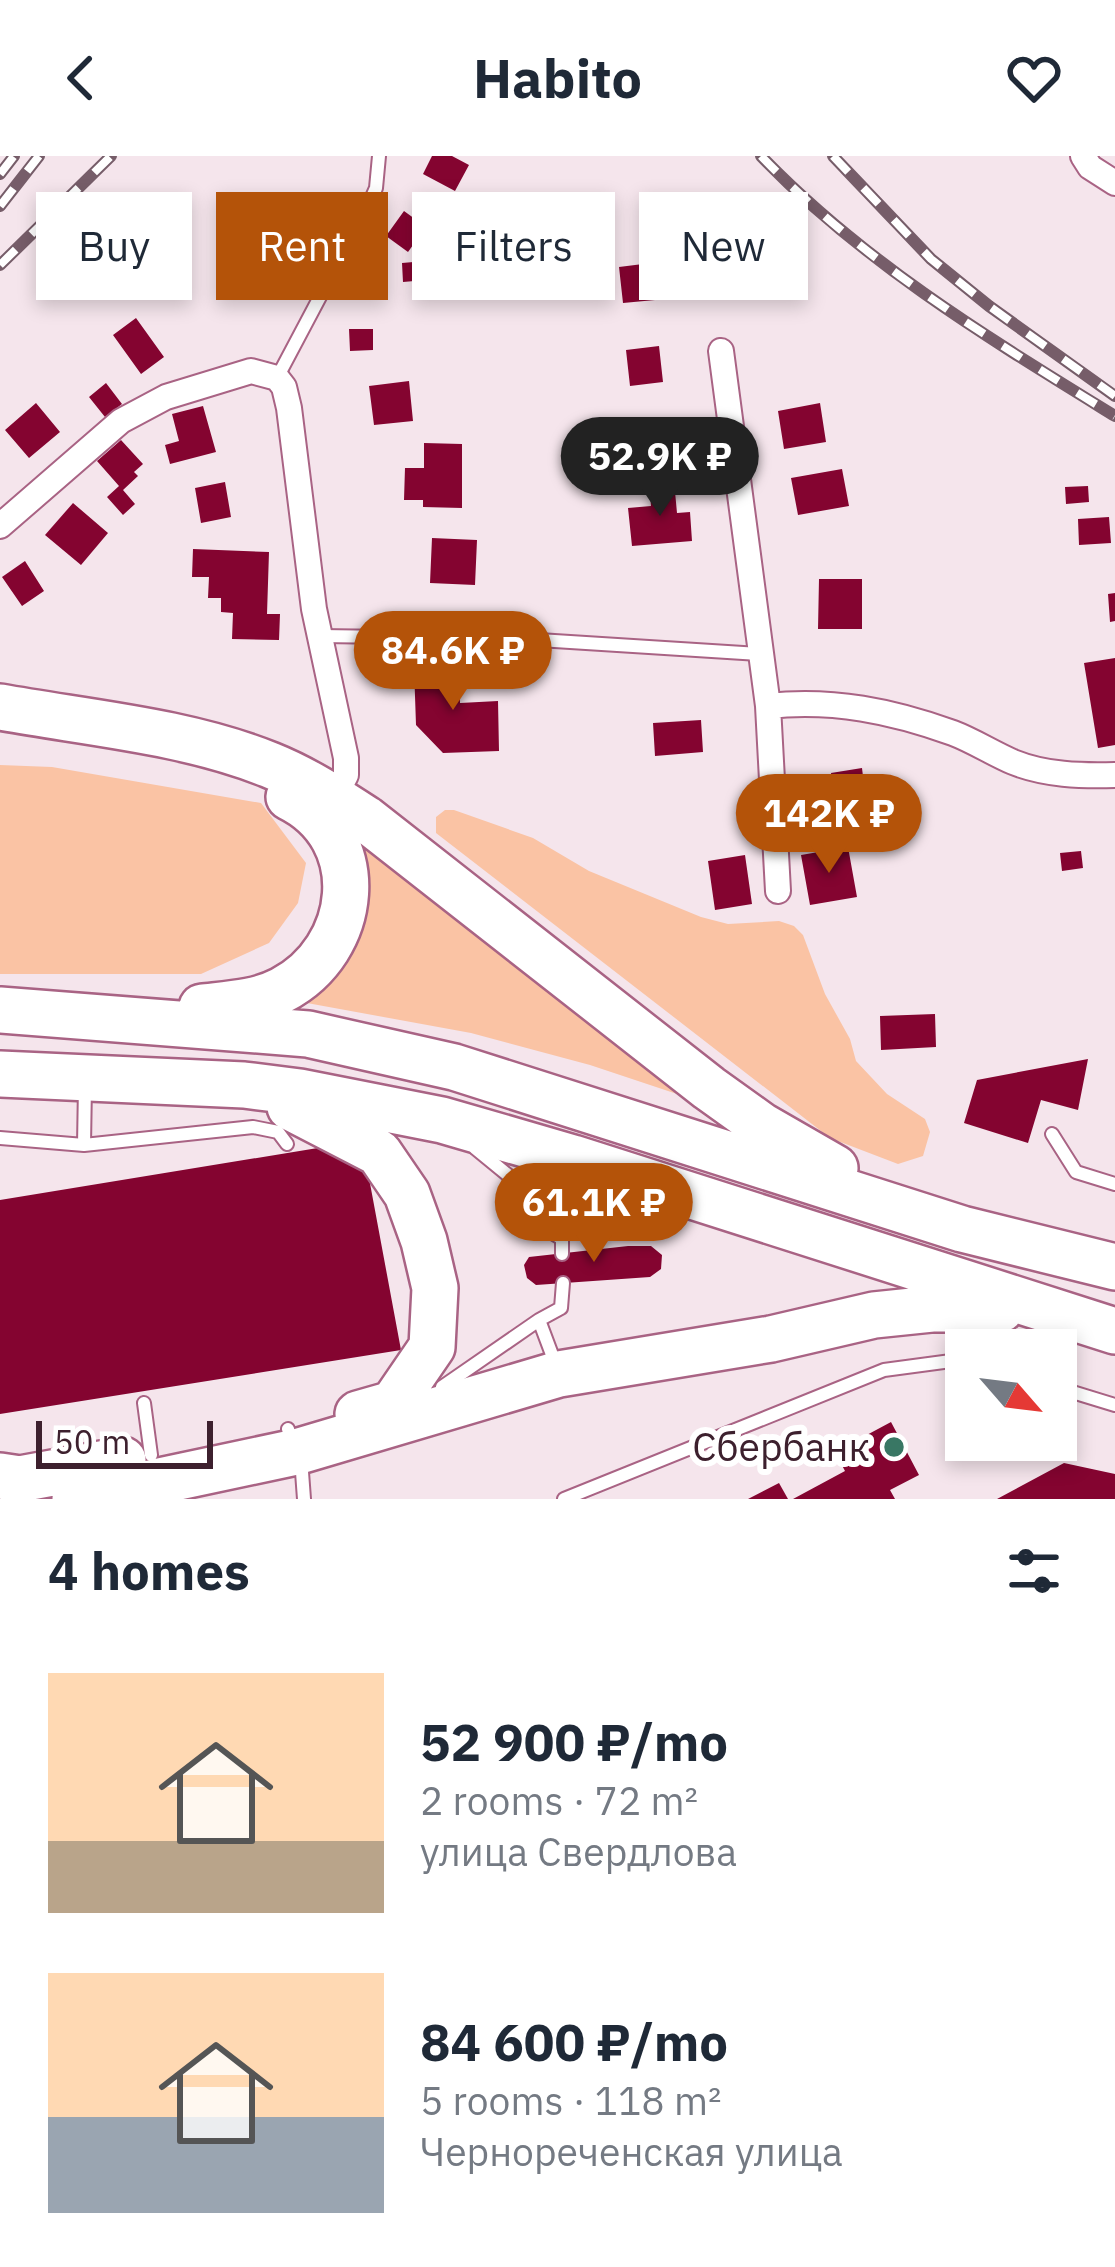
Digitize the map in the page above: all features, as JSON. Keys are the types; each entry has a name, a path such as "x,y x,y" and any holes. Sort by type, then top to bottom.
{"highway":[{"path":"0,707 206,744 269,765 334,798 762,1126 817,1160 962,1228"},
{"path":"0,734 202,767 262,784 307,806 329,829 347,866 346,902 316,963 286,988 255,1001 152,1013 0,1009"},
{"path":"0,1009 308,1034 454,1066 962,1228 1115,1267"},
{"path":"0,1074 244,1085 442,1120 1115,1330"},
{"path":"0,1476 20,1479 151,1455 292,1440 412,1398 436,1326 435,1288 407,1194 380,1153 244,1085"},
{"path":"75,1499 559,1374 771,1340 874,1315 977,1309 1070,1317"}],"street":[{"path":"1083,156 1090,167 1115,183"},
{"path":"721,351 768,706 778,891"},
{"path":"0,526 139,408 251,371 277,378 289,407 321,636 346,758 346,775 334,798"},
{"path":"768,706 831,704 891,712 1046,772 1115,776"}],"lane":[{"path":"277,378 376,188 379,156"},
{"path":"321,636 523,639 759,654"},
{"path":"84,1145 85,1078"},
{"path":"442,1120 514,1180 536,1223 562,1239 562,1254"},
{"path":"2,1143 84,1145 253,1126 278,1132 287,1144"},
{"path":"1052,1134 1076,1172 1115,1184"},
{"path":"412,1398 448,1385 561,1308 563,1283"},
{"path":"539,1320 559,1374"},
{"path":"563,1499 884,1370 945,1362"},
{"path":"1077,1393 1115,1405"},
{"path":"144,1403 151,1455"},
{"path":"292,1440 304,1499"}],"shaded area":[{"path":"0,765 52,767 261,803 306,863 298,903 269,943 201,974 0,974"},
{"path":"445,810 533,838 589,871 701,917 728,924 779,921 794,926 803,935 856,1061 887,1094 925,1119 930,1132 923,1156 898,1164 830,1138 436,833 436,817"},
{"path":"357,831 701,1102 471,1033 296,1001"}],"building":[{"path":"432,156 452,156 469,165 455,191 423,174"},
{"path":"404,211 412,217 408,252 388,233"},
{"path":"412,262 412,281 403,282 402,263"},
{"path":"639,264 639,300 655,300 623,303 619,267"},
{"path":"136,318 164,357 141,374 113,335"},
{"path":"349,329 373,329 373,350 350,351"},
{"path":"659,346 663,382 630,386 626,350"},
{"path":"409,381 413,421 374,425 369,386"},
{"path":"106,383 122,404 105,417 89,397"},
{"path":"36,403 60,432 29,458 5,430"},
{"path":"820,403 826,442 784,449 778,411"},
{"path":"203,406 216,452 170,464 165,445 179,441 172,414"},
{"path":"668,423 673,461 639,466 634,428"},
{"path":"121,440 143,464 123,490 135,504 123,515 107,497 119,486 97,461"},
{"path":"424,443 462,444 462,508 423,507 423,500 404,500 405,468 424,468"},
{"path":"842,469 849,506 798,515 791,478"},
{"path":"674,481 677,513 690,512 692,541 632,546 628,508 651,506 649,483"},
{"path":"225,482 231,517 201,523 195,488"},
{"path":"1088,486 1089,502 1066,504 1065,487"},
{"path":"73,503 108,533 81,565 45,535"},
{"path":"1109,517 1111,543 1079,545 1078,519"},
{"path":"432,538 477,540 475,585 430,583"},
{"path":"193,549 269,552 267,614 280,614 279,640 232,639 233,613 221,612 221,598 208,598 209,577 192,577"},
{"path":"25,561 44,591 22,606 2,577"},
{"path":"819,579 862,579 862,629 818,629"},
{"path":"1115,593 1115,621 1110,622 1108,594"},
{"path":"1115,658 1115,745 1098,748 1084,663"},
{"path":"459,665 460,703 498,701 499,751 443,753 416,725 414,667"},
{"path":"701,720 703,752 655,756 653,723"},
{"path":"862,768 865,793 834,797 831,773"},
{"path":"848,847 857,897 810,905 801,855"},
{"path":"1081,851 1083,868 1062,871 1060,853"},
{"path":"745,855 752,904 715,910 708,861"},
{"path":"935,1014 936,1047 881,1050 880,1016"},
{"path":"1088,1059 1078,1110 1041,1100 1028,1143 964,1123 977,1080"},
{"path":"336,1145 369,1178 401,1350 0,1414 0,1200"},
{"path":"651,1246 662,1255 661,1269 650,1277 536,1285 527,1278 524,1265 529,1257"},
{"path":"891,1422 919,1475 890,1490 895,1499 793,1499 845,1471 835,1452"},
{"path":"1064,1463 1115,1474 1115,1499 997,1499"},
{"path":"779,1483 788,1499 748,1499"}],"railway":[{"path":"0,174 14,156"},
{"path":"0,206 39,156"},
{"path":"0,265 111,156"},
{"path":"761,156 885,265 1115,416"},
{"path":"833,156 931,259 1115,396"}],"place":[{"name":"Сбербанк","path":"894,1447"}]}
